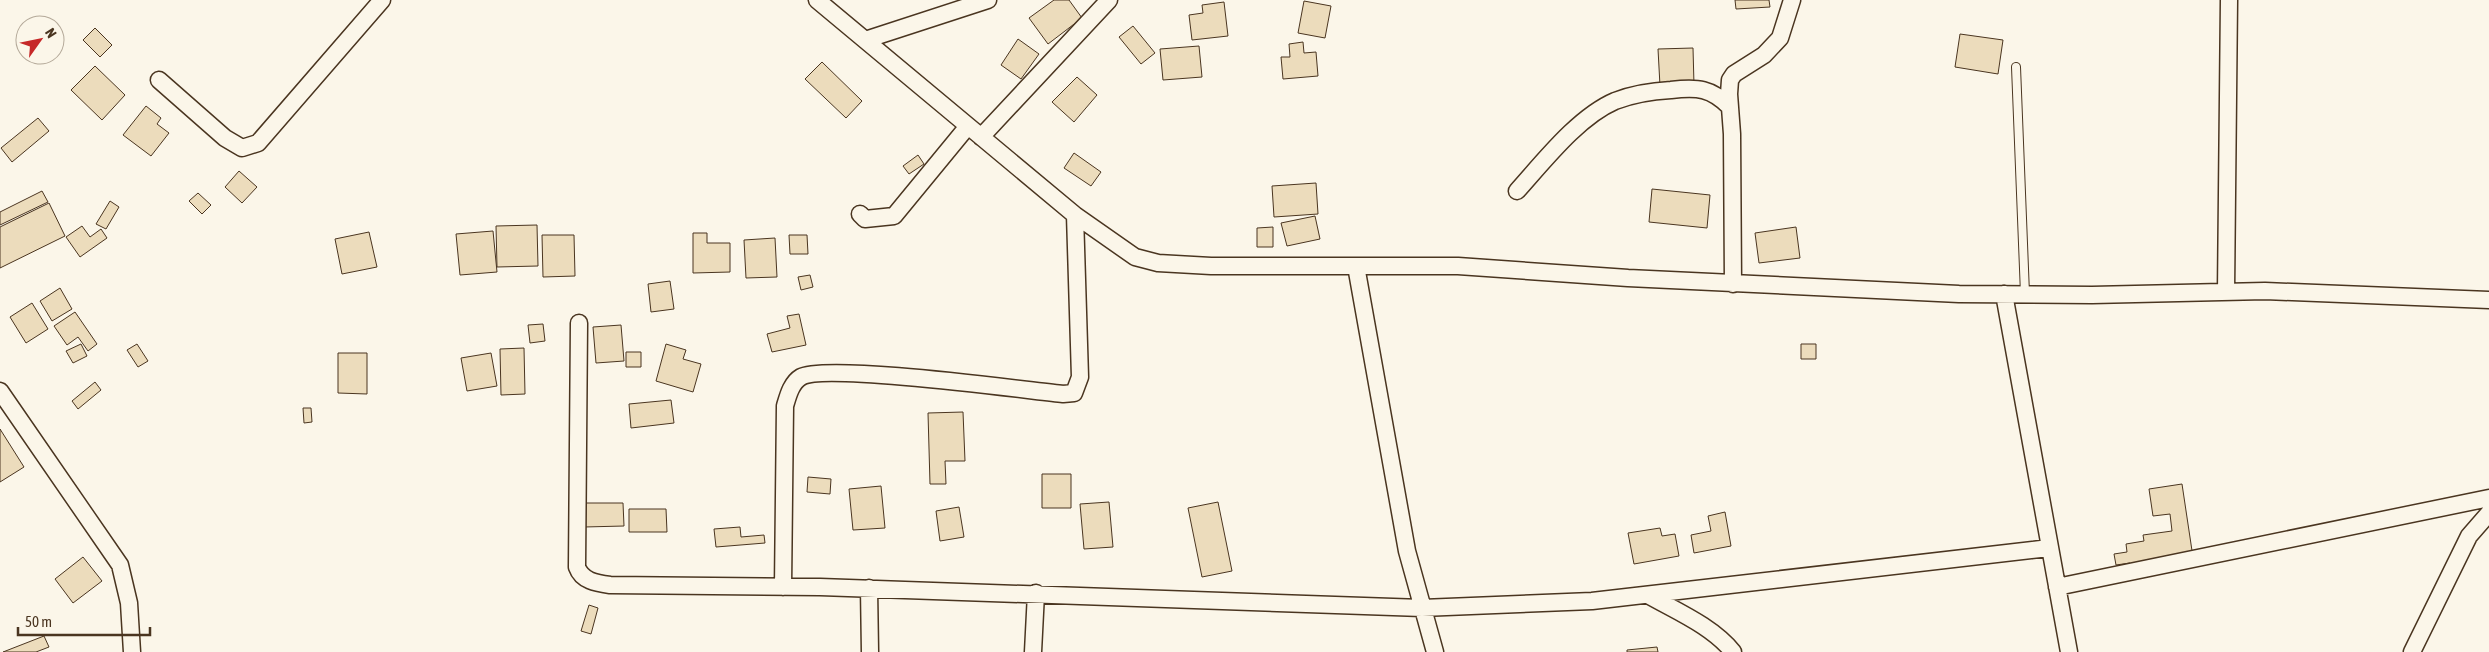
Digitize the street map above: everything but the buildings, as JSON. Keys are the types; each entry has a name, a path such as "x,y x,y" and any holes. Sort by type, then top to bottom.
{"street":[{"path":"159,80 225,138 242,148 258,143 382,0"},
{"path":"817,0 1075,215 1135,257 1158,263 1211,266 1458,266 1733,284 2004,294 2265,292 2489,300"},
{"path":"865,40 988,0"},
{"path":"981,137 1109,0"},
{"path":"1733,284 1730,80 1734,74 1764,55 1780,38 1792,0"},
{"path":"2226,292 2229,0"},
{"path":"1517,191 1551,153 1580,126 1614,102 1651,91 1700,89 1717,94 1730,107"},
{"path":"860,214 865,219 894,216 968,126"},
{"path":"783,587 785,406 790,389 801,377 820,373 896,376 1063,394 1074,393 1080,377 1075,215"},
{"path":"1356,266 1408,550 1435,652"},
{"path":"2004,294 2069,652"},
{"path":"579,323 577,554 580,575 587,580 610,585 869,588 1422,608 1592,601 2049,548"},
{"path":"0,391 120,565 129,603 132,652"},
{"path":"2057,587 2489,498"},
{"path":"2412,652 2470,536 2489,513"},
{"path":"869,588 870,652"},
{"path":"1033,652 1036,593"},
{"path":"1648,595 1698,623 1726,644 1733,652"}],"lane":[{"path":"2016,67 2025,294"}]}
